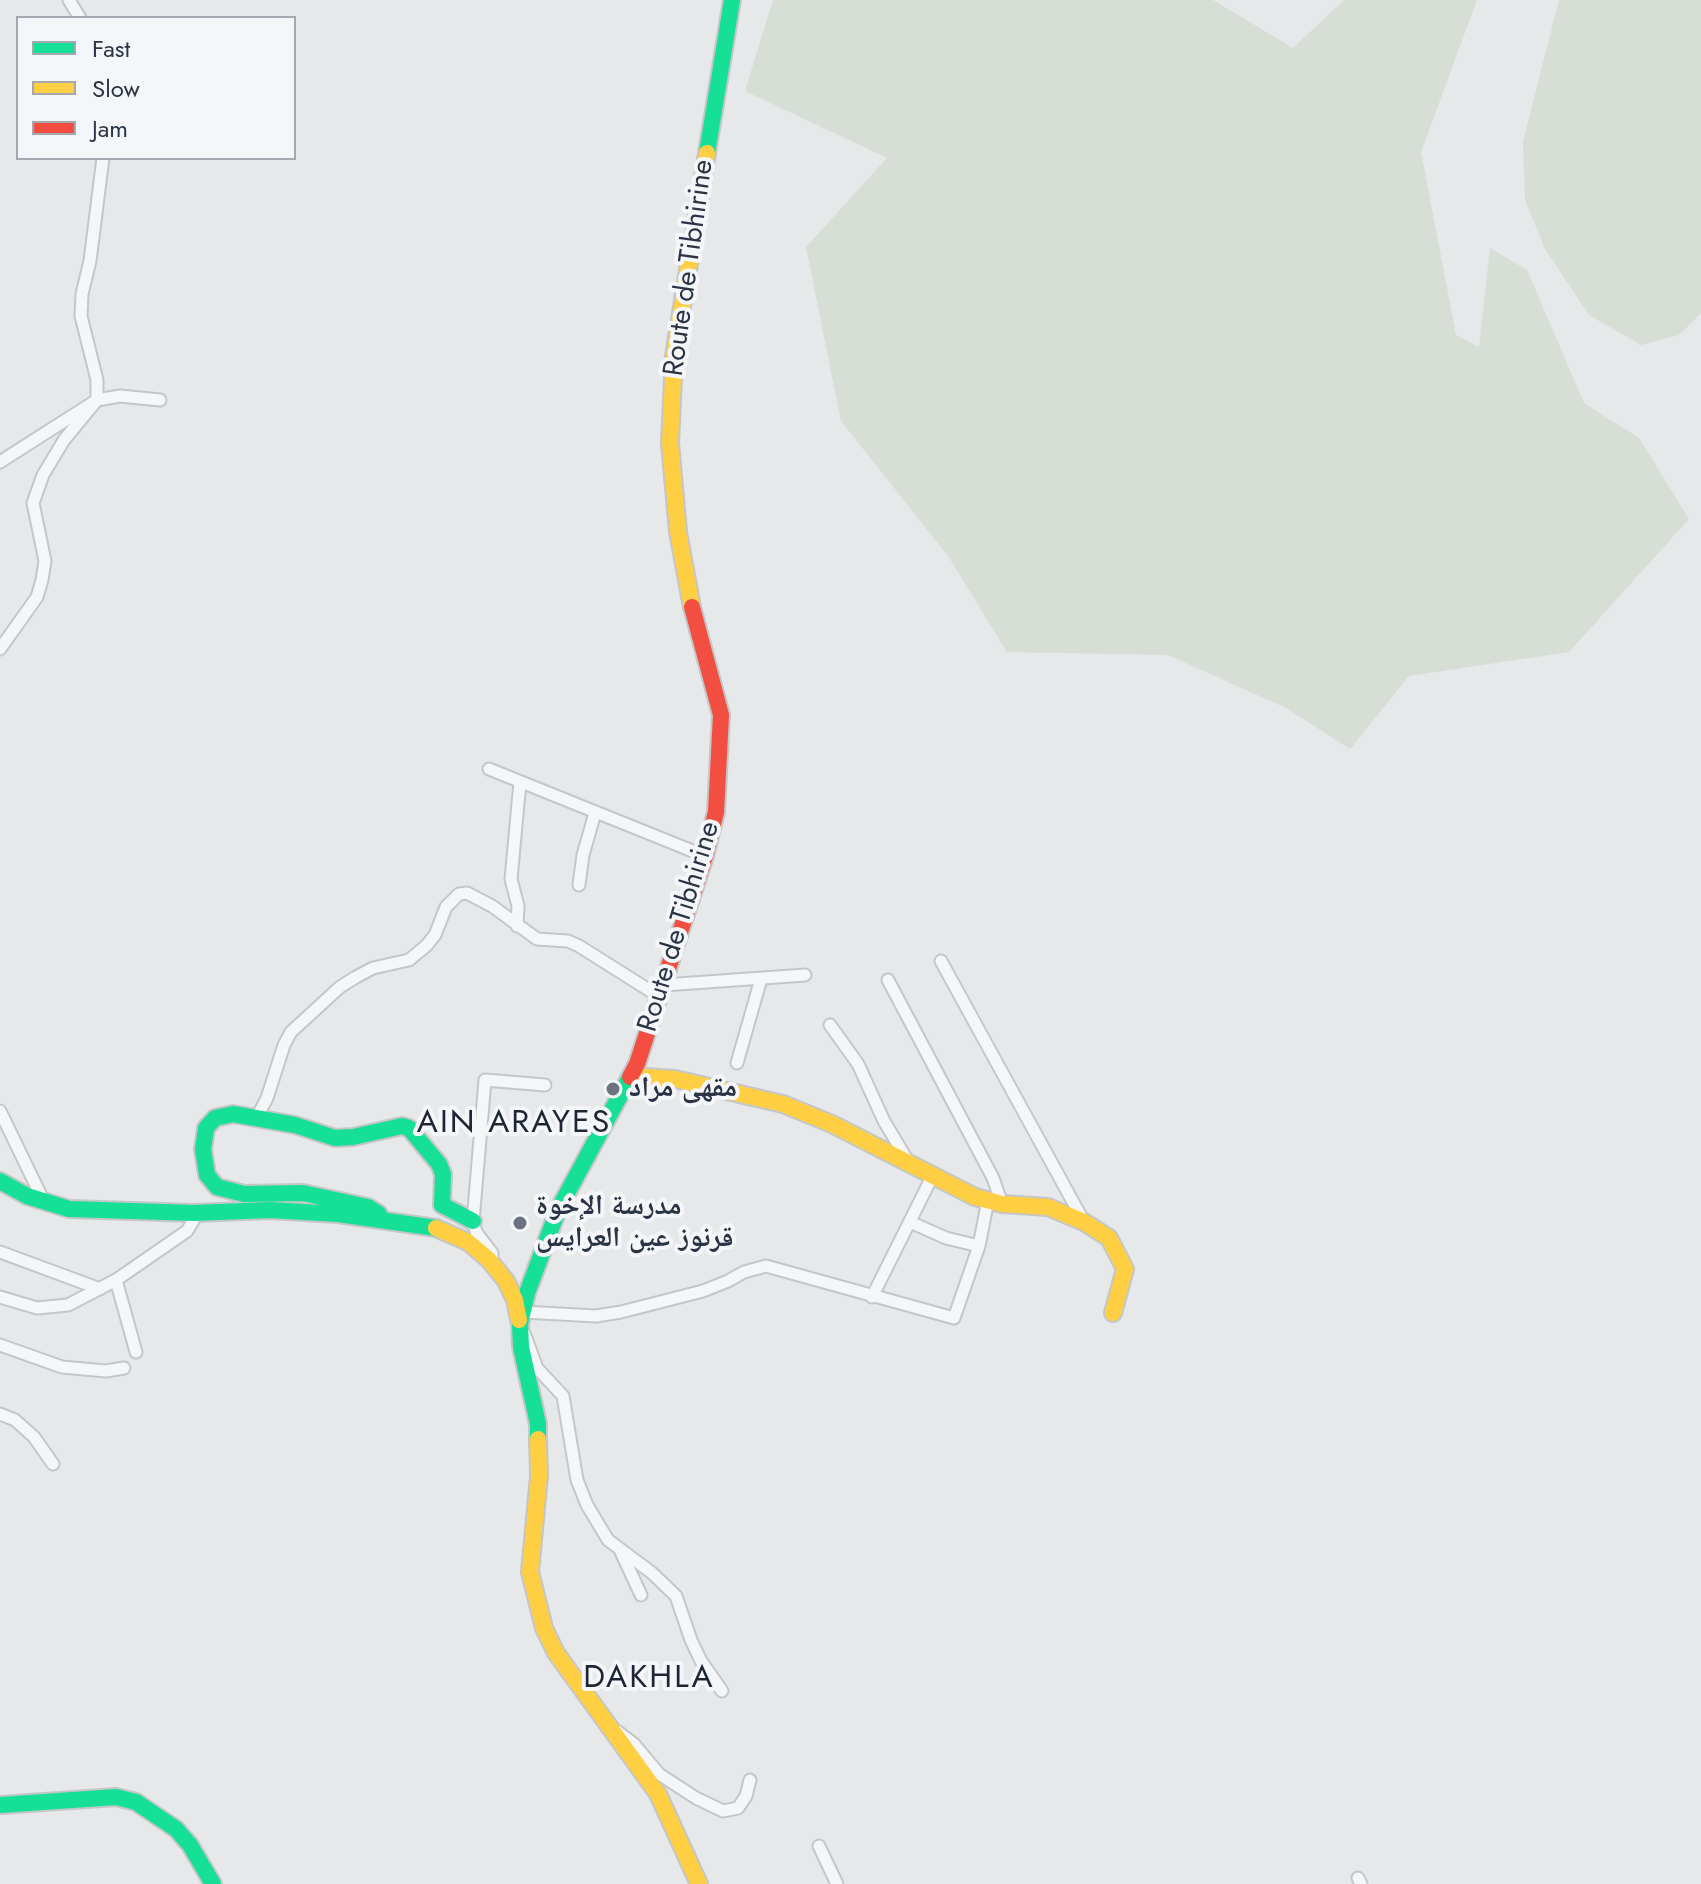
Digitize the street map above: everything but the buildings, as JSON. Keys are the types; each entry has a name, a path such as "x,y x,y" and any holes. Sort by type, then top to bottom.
{"street":[{"name":"Route de Tibhirine","path":"699,1884 658,1794 556,1653 544,1628 530,1572 539,1476 538,1424 521,1347 522,1318 540,1255 558,1210 631,1076 662,991 716,812 721,715 692,608 678,532 670,443 674,356 732,0"},
{"path":"0,649 37,597 42,580 45,561 33,503 43,475 64,440 97,400 97,380 81,316 103,160"},
{"path":"0,462 97,400 120,396 160,400"},
{"path":"489,769 705,856"},
{"path":"517,926 518,906 511,879 520,782"},
{"path":"579,885 583,855 595,813"},
{"path":"257,1117 291,1032 340,987 356,977 373,968 409,960 435,935 446,907 454,897 467,893 492,906 537,939 568,941 662,991 805,975"},
{"path":"941,961 1084,1222"},
{"path":"737,1063 761,979"},
{"path":"522,1318 596,1316 621,1312 703,1291 744,1272 766,1266 954,1318 995,1202 993,1178 888,980"},
{"path":"830,1025 858,1064 884,1121 911,1166"},
{"path":"631,1076 675,1079 783,1104 832,1124 932,1177 995,1202 1048,1207 1084,1222 1109,1238 1125,1269 1113,1313"},
{"path":"492,1263 492,1253 476,1232 473,1221 485,1080 545,1085"},
{"path":"0,1111 44,1203"},
{"path":"388,1221 368,1207 303,1193 244,1194 217,1187 207,1175 203,1149 206,1128 224,1114 257,1117 335,1138 402,1126 409,1128 439,1164 443,1174 442,1205 473,1221"},
{"path":"872,1297 932,1177"},
{"path":"0,1181 44,1203 93,1211 194,1213 270,1210 338,1214 431,1226 468,1242 492,1263 506,1281 522,1318 537,1368 563,1396 577,1480 587,1505 608,1540 652,1573 676,1596 691,1640 722,1691"},
{"path":"0,1297 23,1306 47,1308 68,1305 116,1280 187,1231 194,1213"},
{"path":"910,1222 946,1238 979,1246"},
{"path":"0,1252 100,1289"},
{"path":"116,1280 136,1352"},
{"path":"0,1345 62,1367 106,1371 124,1368"},
{"path":"0,1414 15,1420 34,1437 53,1464"},
{"path":"619,1549 641,1595"},
{"path":"609,1726 634,1744 659,1774 723,1811 738,1808 746,1796 750,1780"},
{"path":"0,1805 116,1797 136,1802 176,1829 190,1845 213,1884"},
{"path":"819,1846 837,1884"}],"shaded area":[{"path":"773,0 1213,0 1293,48 1344,0 1477,0 1421,152 1456,335 1479,347 1490,248 1527,270 1584,403 1639,438 1689,519 1569,652 1409,676 1350,749 1286,708 1168,655 1007,652 948,556 841,421 806,247 887,158 745,91"},
{"path":"1559,0 1701,0 1701,313 1679,335 1641,345 1589,315 1545,249 1525,200 1523,142"}],"traffic: fast":[{"path":"707,153 732,0"},
{"path":"538,1439 538,1424 521,1347 520,1324 527,1293 558,1210 630,1077"},
{"path":"379,1214 368,1207 303,1193 244,1194 217,1187 207,1175 203,1149 206,1128 215,1118 233,1114 295,1125 335,1138 402,1126 409,1128 439,1164 443,1174 442,1205 473,1221"},
{"path":"0,1181 27,1196 69,1209 194,1213 270,1210 338,1214 436,1228"},
{"path":"0,1805 116,1797 136,1802 176,1829 190,1845 213,1884"}],"traffic: slow":[{"path":"692,607 678,532 670,443 674,356 707,153"},
{"path":"631,1076 675,1079 783,1104 832,1124 975,1197 1002,1204 1048,1207 1084,1222 1109,1238 1125,1269 1113,1313"},
{"path":"436,1228 468,1242 489,1260 506,1281 515,1300 519,1320"},
{"path":"538,1439 539,1476 530,1572 544,1628 556,1653 658,1794 699,1884"}],"traffic: jam":[{"path":"630,1077 637,1064 705,856 716,812 721,715 692,607"}],"place":[{"name":"مقهى مراد","path":"613,1089"},
{"name":"مدرسة الإخوة قرنوز عين العرايس","path":"520,1223"}],"district":[{"name":"AIN ARAYES","path":"514,1124"},
{"name":"DAKHLA","path":"649,1679"}]}
